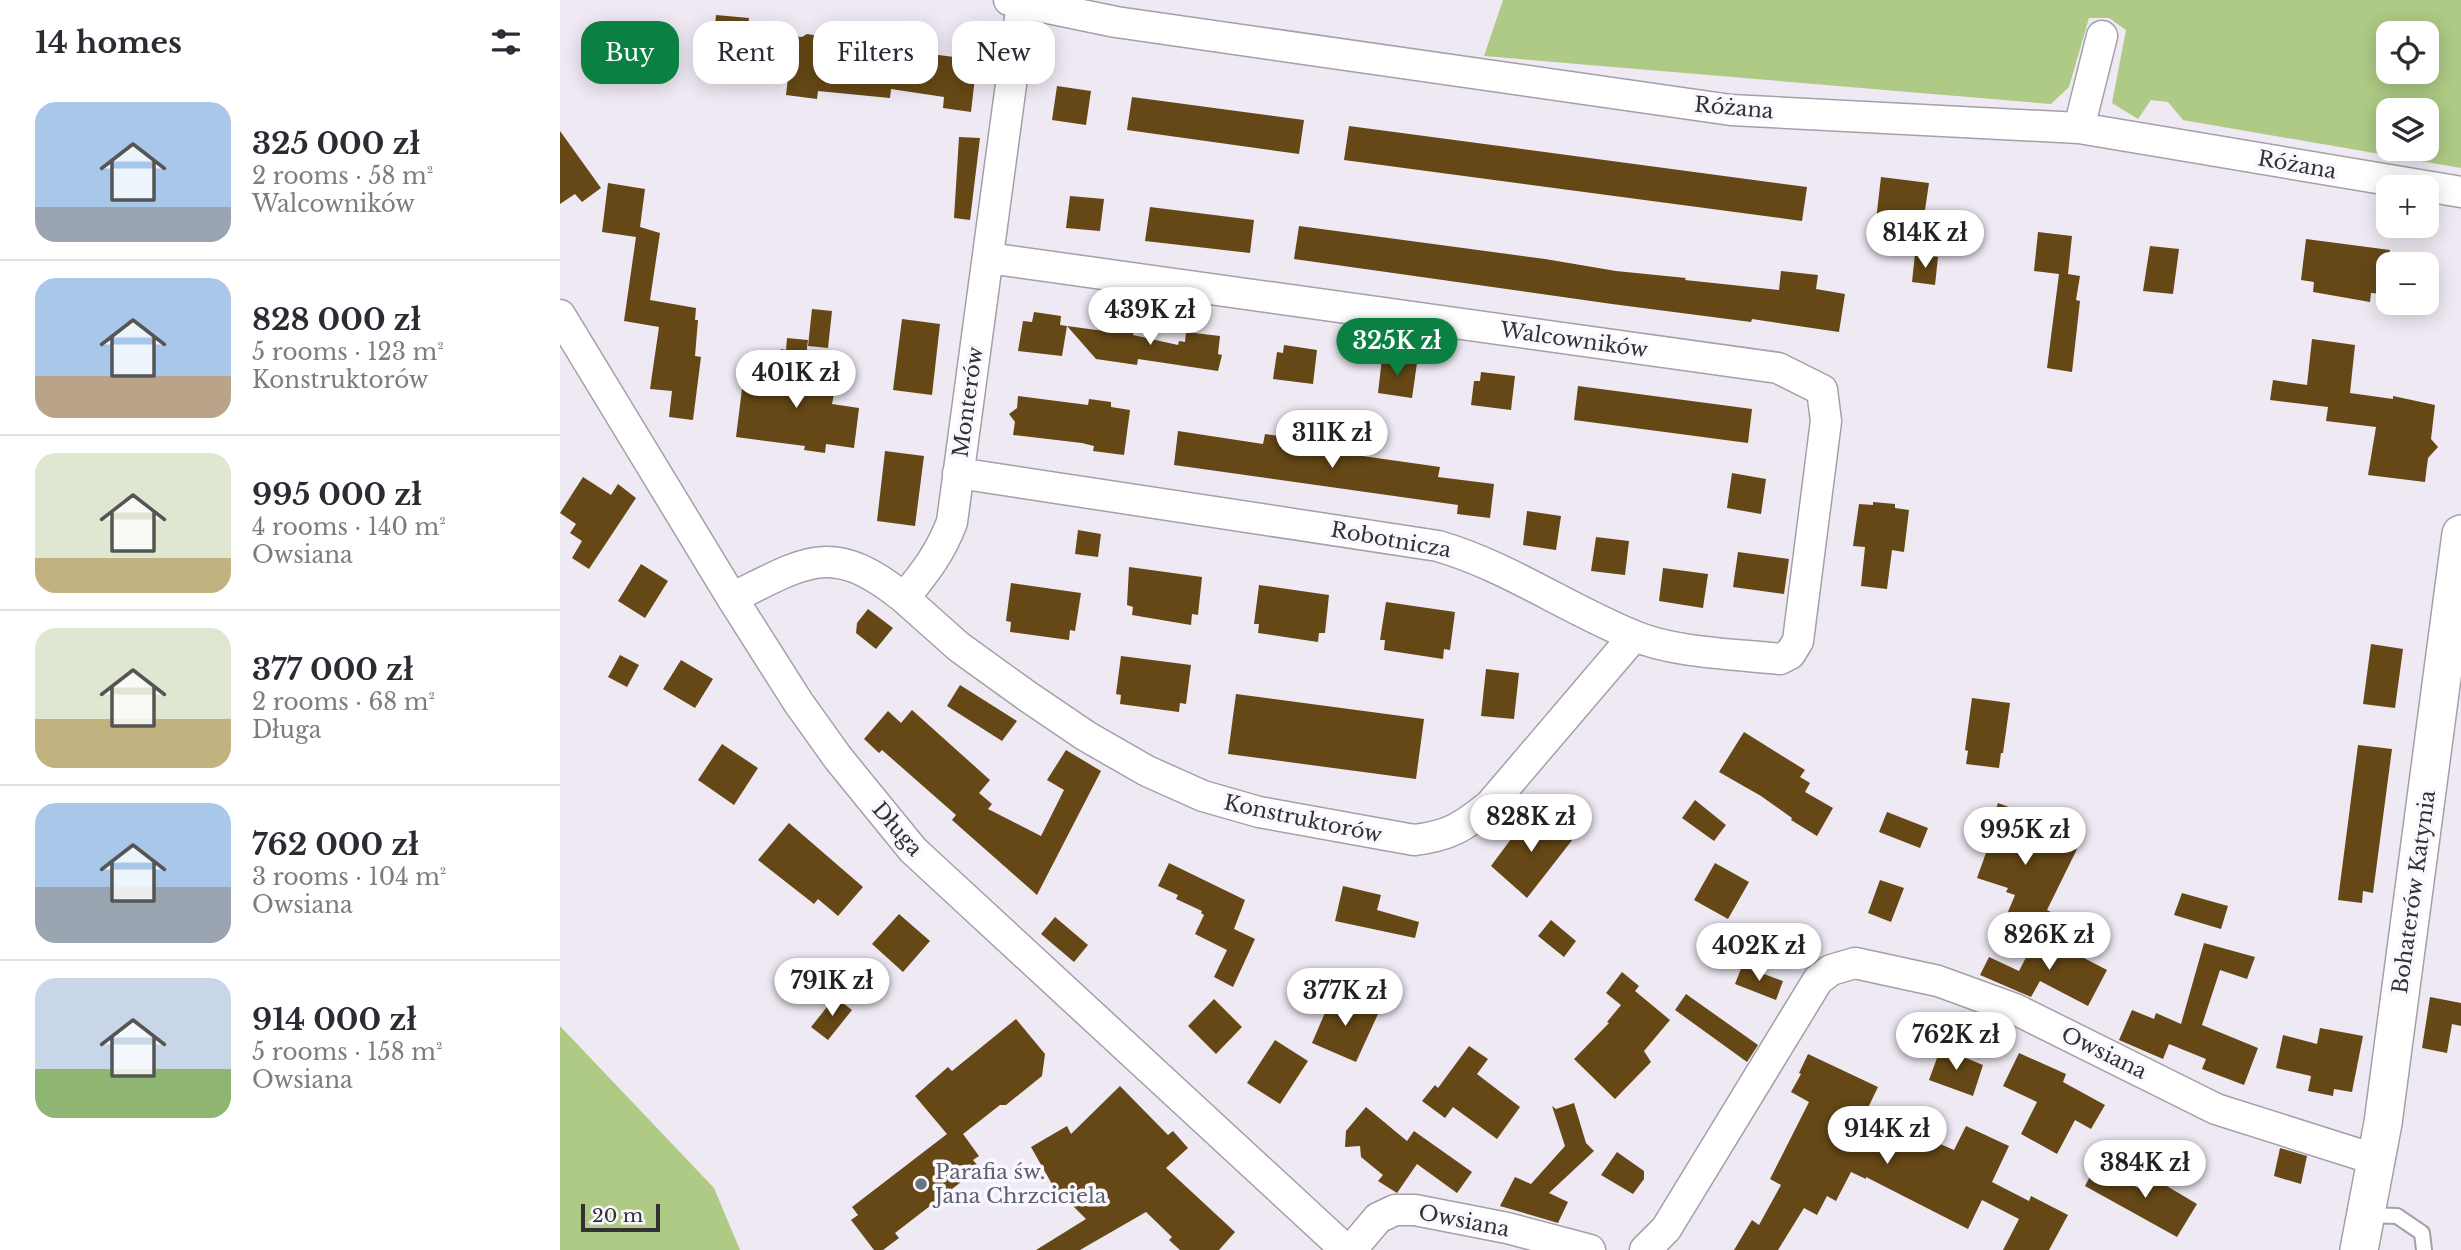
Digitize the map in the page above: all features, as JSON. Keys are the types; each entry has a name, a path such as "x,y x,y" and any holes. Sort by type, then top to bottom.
{"street":[{"name":"Różana","path":"1016,1 1119,11 1731,110 2080,128 2461,192"},
{"name":"Monterów","path":"904,598 944,544 951,522 988,258 1016,1"},
{"path":"2080,128 2102,36"},
{"name":"Walcowników","path":"988,258 1778,368 1803,379 1822,390 1826,421 1798,641"},
{"name":"Długa","path":"560,315 732,598 822,736 913,850 1346,1250"},
{"name":"Robotnicza","path":"958,473 1437,546 1492,565 1634,636 1684,649 1780,659 1790,654 1798,641"},
{"name":"Bohaterów Katynia","path":"2358,1250 2376,1160 2461,534"},
{"path":"732,598 788,570 827,562 852,565 879,578 904,598"},
{"name":"Konstruktorów","path":"904,598 959,647 1027,696 1086,736 1147,771 1203,796 1259,812 1414,840 1433,838 1462,828 1490,805 1634,636"},
{"name":"Owsiana","path":"1645,1250 1666,1229 1818,980 1831,970 1855,963 1938,981 2015,1009 2216,1109 2376,1160"},
{"name":"Owsiana","path":"1351,1250 1378,1218 1395,1210 1415,1210 1507,1227 1590,1250"}],"lane":[{"path":"2366,1215 2397,1216 2422,1233 2424,1250"}],"green space":[{"path":"1503,0 2461,0 2461,168 2420,161 2439,161 2439,98 2376,98 2376,153 2183,120 2168,102 2151,100 2138,119 2112,103 2126,30 2109,18 2089,18 2069,87 2051,104 1484,56"},
{"path":"560,1026 714,1188 740,1250 560,1250"}],"building":[{"path":"716,15 749,18 749,21 715,21"},
{"path":"813,35 813,84 938,84 938,55 952,57 952,84 974,84 971,112 943,108 944,97 891,89 890,98 818,91 817,99 786,95 787,84 799,84 799,37"},
{"path":"1057,86 1091,91 1086,125 1052,120"},
{"path":"1132,97 1304,120 1299,154 1127,130"},
{"path":"1349,126 1807,187 1802,221 1344,160"},
{"path":"560,131 601,188 582,202 575,194 560,204"},
{"path":"959,137 980,138 970,220 954,218"},
{"path":"1881,177 1929,183 1920,244 1897,242 1900,222 1876,220"},
{"path":"608,183 645,189 640,227 660,233 650,300 696,308 695,320 698,320 695,356 701,357 693,420 669,417 672,391 650,389 659,327 624,321 636,237 602,232"},
{"path":"1070,196 1104,199 1100,231 1066,228"},
{"path":"1150,207 1254,220 1250,253 1145,241"},
{"path":"1299,226 1616,271 1779,290 1781,271 1818,275 1816,289 1845,294 1839,332 1752,319 1751,322 1612,304 1294,259"},
{"path":"2038,232 2072,236 2068,274 2080,276 2076,300 2080,301 2072,372 2047,368 2059,274 2034,271"},
{"path":"2306,239 2390,250 2376,252 2376,293 2371,293 2370,302 2313,292 2314,282 2301,280"},
{"path":"2150,246 2179,249 2173,294 2143,291"},
{"path":"1915,254 1938,257 1935,285 1912,282"},
{"path":"812,309 832,311 828,348 808,346"},
{"path":"1034,312 1061,316 1060,325 1067,326 1062,356 1018,351 1023,321 1032,322"},
{"path":"902,319 940,324 932,395 893,390"},
{"path":"1118,321 1134,323 1133,335 1178,345 1179,341 1185,342 1186,332 1220,336 1218,354 1222,355 1218,371 1138,359 1137,365 1096,359 1067,326 1104,331"},
{"path":"787,338 808,340 802,390 834,394 832,404 859,408 854,448 826,444 825,453 804,450 805,446 736,437 742,389 776,395 781,349 786,350"},
{"path":"2312,339 2355,345 2350,393 2393,399 2393,396 2435,405 2431,439 2438,447 2428,458 2425,482 2368,475 2376,427 2326,421 2328,407 2270,400 2273,380 2307,385"},
{"path":"1284,345 1317,350 1313,384 1273,379 1277,352 1283,353"},
{"path":"1382,358 1417,363 1412,398 1378,393"},
{"path":"1481,372 1515,376 1511,410 1471,405 1474,381 1480,381"},
{"path":"1578,386 1752,409 1748,443 1574,420"},
{"path":"1018,396 1088,405 1089,399 1111,402 1111,407 1130,410 1124,455 1093,451 1094,446 1082,443 1013,435 1015,422 1009,414 1017,408"},
{"path":"1178,431 1263,444 1265,434 1300,439 1299,447 1440,467 1438,477 1494,484 1490,518 1457,514 1458,505 1174,465"},
{"path":"885,451 924,456 915,526 877,521"},
{"path":"1732,473 1766,479 1761,514 1727,508"},
{"path":"583,477 611,495 618,484 636,498 589,569 572,558 582,541 570,533 576,524 560,513"},
{"path":"1873,502 1895,504 1895,508 1909,510 1904,552 1892,550 1887,589 1861,586 1865,547 1853,546 1859,504 1873,505"},
{"path":"1527,511 1561,516 1556,550 1523,545"},
{"path":"1078,530 1101,534 1098,557 1075,554"},
{"path":"1596,537 1629,541 1625,575 1591,571"},
{"path":"1738,552 1789,559 1784,594 1733,587"},
{"path":"641,564 668,581 645,618 618,601"},
{"path":"1129,567 1202,577 1198,615 1192,614 1191,625 1132,615 1133,607 1127,605"},
{"path":"1663,568 1708,574 1703,608 1659,601"},
{"path":"1011,583 1081,593 1075,631 1070,630 1069,640 1010,632 1011,622 1006,621"},
{"path":"1259,585 1329,595 1325,633 1319,633 1318,642 1258,633 1259,624 1254,624"},
{"path":"1386,602 1455,612 1450,650 1444,649 1443,659 1384,650 1385,640 1380,640"},
{"path":"868,609 893,628 876,649 856,633 857,623"},
{"path":"2371,644 2403,649 2395,708 2363,704"},
{"path":"620,655 639,665 627,687 608,677"},
{"path":"1121,656 1191,665 1186,704 1180,703 1179,712 1120,704 1121,695 1116,694"},
{"path":"681,660 713,679 695,708 663,689"},
{"path":"1486,669 1519,673 1514,719 1481,716"},
{"path":"960,685 1017,721 1002,741 947,706"},
{"path":"1236,694 1424,719 1416,779 1228,754"},
{"path":"1972,698 2010,703 1999,768 1966,764 1968,751 1965,750"},
{"path":"912,710 990,780 979,793 992,804 988,809 1041,836 1064,790 1047,780 1066,750 1101,771 1037,895 952,820 956,815 882,750 879,753 864,739 888,711 901,723"},
{"path":"1744,732 1805,770 1800,777 1810,783 1805,792 1833,808 1817,836 1761,796 1719,772"},
{"path":"722,744 758,768 734,805 698,780"},
{"path":"2358,745 2392,749 2373,893 2363,891 2362,903 2338,900"},
{"path":"1695,800 1726,825 1714,841 1682,818"},
{"path":"1998,803 2020,811 2019,816 2077,849 2047,910 2053,913 2042,936 2005,919 2015,895 2006,892 2008,888 1977,878 1987,850 1983,848"},
{"path":"1887,812 1928,828 1920,848 1879,832"},
{"path":"1534,816 1540,821 1543,817 1573,839 1527,898 1491,866 1525,820 1529,823"},
{"path":"789,823 863,887 838,916 818,899 814,904 758,860"},
{"path":"1169,863 1245,900 1234,929 1255,939 1233,987 1214,977 1227,950 1195,934 1204,915 1202,911 1176,899 1178,895 1158,886"},
{"path":"1715,863 1749,882 1728,919 1694,900"},
{"path":"1880,880 1904,888 1891,922 1868,913"},
{"path":"1343,886 1381,895 1377,910 1419,922 1415,938 1335,921"},
{"path":"2182,893 2228,906 2221,929 2174,915"},
{"path":"899,914 930,941 903,972 872,944"},
{"path":"1055,917 1088,945 1074,962 1041,934"},
{"path":"1551,920 1576,941 1564,957 1538,936"},
{"path":"2038,934 2107,970 2088,1006 2040,981 2031,997 1980,975 1989,957 2019,971"},
{"path":"2204,943 2255,957 2247,979 2220,970 2202,1025 2258,1048 2244,1085 2202,1069 2206,1059 2169,1044 2163,1059 2119,1040 2132,1010 2154,1019 2156,1013 2181,1024"},
{"path":"1742,966 1783,981 1776,1000 1735,984"},
{"path":"1622,972 1639,986 1635,991 1670,1020 1644,1051 1651,1062 1615,1099 1574,1059 1609,1023 1607,1022 1621,1005 1606,993"},
{"path":"1333,994 1378,1014 1356,1062 1312,1043"},
{"path":"1686,994 1758,1045 1747,1062 1675,1010"},
{"path":"835,997 852,1010 828,1040 811,1027"},
{"path":"2430,997 2461,1003 2461,1026 2452,1024 2447,1053 2422,1048"},
{"path":"1214,999 1242,1027 1216,1054 1188,1026"},
{"path":"1016,1019 1045,1054 1042,1076 963,1134 979,1156 973,1160 978,1166 972,1170 974,1172 895,1233 899,1238 883,1250 874,1250 851,1220 858,1215 852,1207 947,1134 915,1096 948,1067 952,1071"},
{"path":"2320,1028 2363,1036 2352,1092 2334,1089 2333,1096 2308,1091 2311,1076 2276,1068 2283,1035 2317,1044"},
{"path":"1275,1040 1308,1061 1280,1104 1247,1083"},
{"path":"1469,1046 1488,1059 1477,1074 1520,1107 1497,1139 1453,1107 1445,1118 1422,1101 1435,1085 1438,1088"},
{"path":"1941,1047 1983,1065 1973,1096 1929,1080"},
{"path":"2019,1053 2066,1074 2063,1082 2105,1105 2091,1129 2075,1120 2057,1154 2021,1134 2037,1102 2003,1086"},
{"path":"1808,1054 1878,1087 1866,1112 1954,1150 1966,1126 2009,1146 1992,1182 2029,1201 2031,1196 2068,1215 2049,1250 2003,1250 2019,1219 1982,1200 1968,1229 1851,1172 1836,1201 1827,1196 1817,1215 1804,1208 1778,1250 1734,1250 1752,1220 1759,1225 1781,1185 1770,1179 1809,1102 1791,1092"},
{"path":"1120,1086 1168,1135 1173,1131 1188,1148 1166,1168 1235,1232 1219,1250 1180,1250 1169,1240 1172,1237 1146,1212 1080,1250 1036,1250 1086,1219 1053,1186 1031,1147 1067,1126 1071,1134"},
{"path":"1574,1103 1586,1143 1594,1151 1549,1193 1568,1202 1558,1223 1500,1206 1515,1177 1531,1184 1565,1146 1552,1106 1556,1109"},
{"path":"1366,1107 1407,1141 1414,1131 1472,1172 1457,1193 1417,1164 1397,1193 1378,1181 1383,1175 1361,1157 1360,1146 1345,1147 1346,1131"},
{"path":"2280,1148 2307,1156 2301,1184 2274,1176"},
{"path":"1617,1152 1644,1171 1644,1179 1633,1194 1601,1175"},
{"path":"2096,1165 2142,1190 2150,1176 2197,1204 2177,1237 2085,1186"}],"place":[{"name":"Parafia św. Jana Chrzciciela","path":"921,1184"}]}
